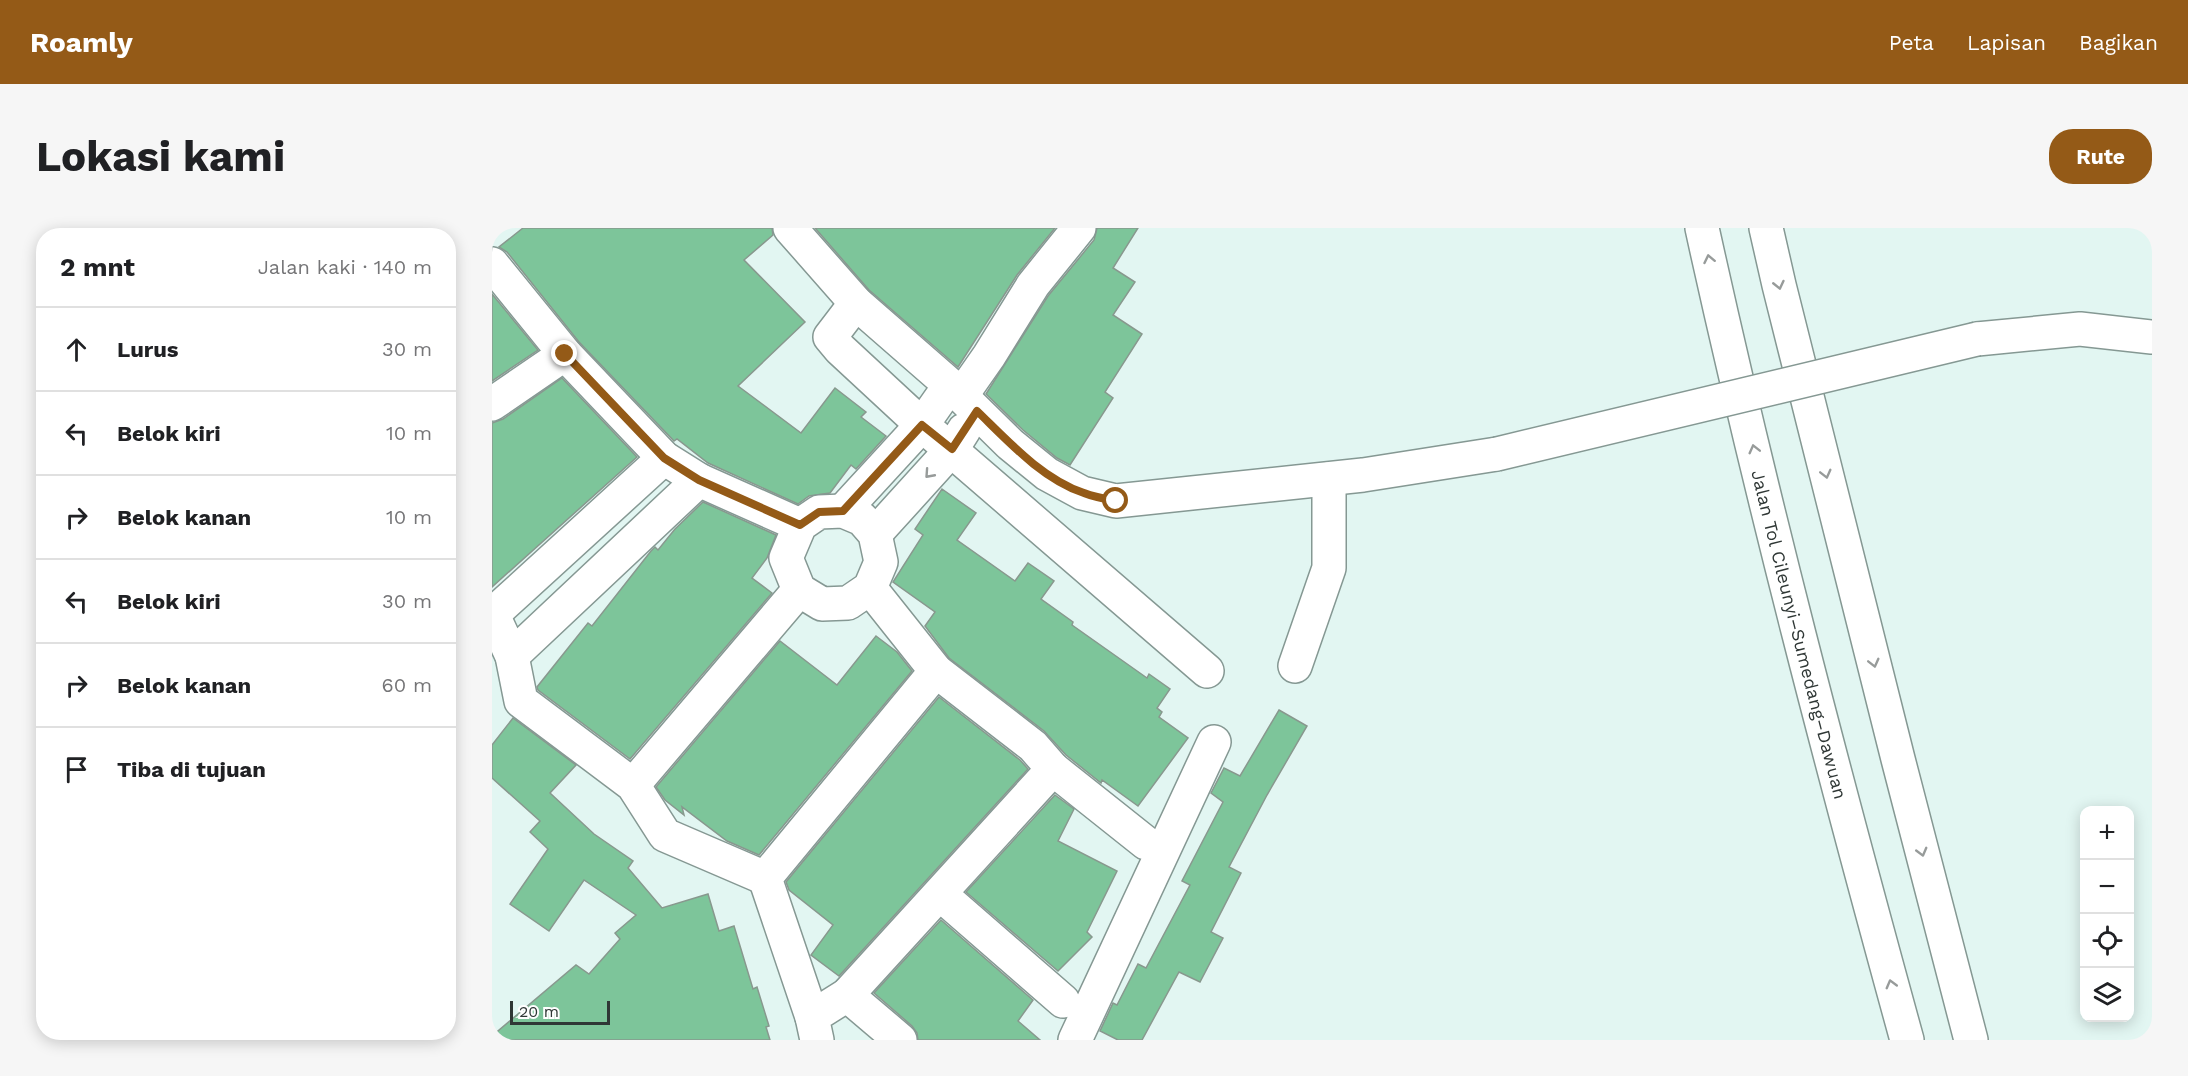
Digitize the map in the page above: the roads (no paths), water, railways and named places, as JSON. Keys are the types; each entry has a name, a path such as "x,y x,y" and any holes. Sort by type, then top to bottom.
{"main road":[{"path":"790,228 856,303 963,397 1010,444 1047,474 1082,493 1116,501 1363,476 1497,454 1977,339 2080,329 2152,337"},
{"path":"875,534 952,449 963,397 1033,285 1080,228"},
{"name":"Jalan Tol Cileunyi–Sumedang–Dawuan","path":"1702,228 1834,774 1907,1040"},
{"path":"1766,228 1898,759 1971,1040"},
{"path":"492,264 565,354 664,458 699,480 800,525"},
{"path":"856,303 830,337 840,349 922,425 1207,671"},
{"path":"492,404 565,354"},
{"path":"843,511 922,425 963,397"},
{"path":"664,458 492,613 512,656 521,701 633,786 665,836 765,878 814,1028 847,995 1053,769"},
{"path":"1295,666 1329,568 1329,479"},
{"path":"512,656 699,480"},
{"path":"843,511 862,519 875,534 881,562 870,588 848,603 822,604 799,590 786,558 800,525 819,512 843,511"},
{"path":"870,588 936,672 1033,746 1053,769 1146,843"},
{"path":"633,786 799,590"},
{"path":"765,878 936,672"},
{"path":"1075,1040 1214,742"},
{"path":"940,894 1063,1001"},
{"path":"847,995 900,1040"}]}
